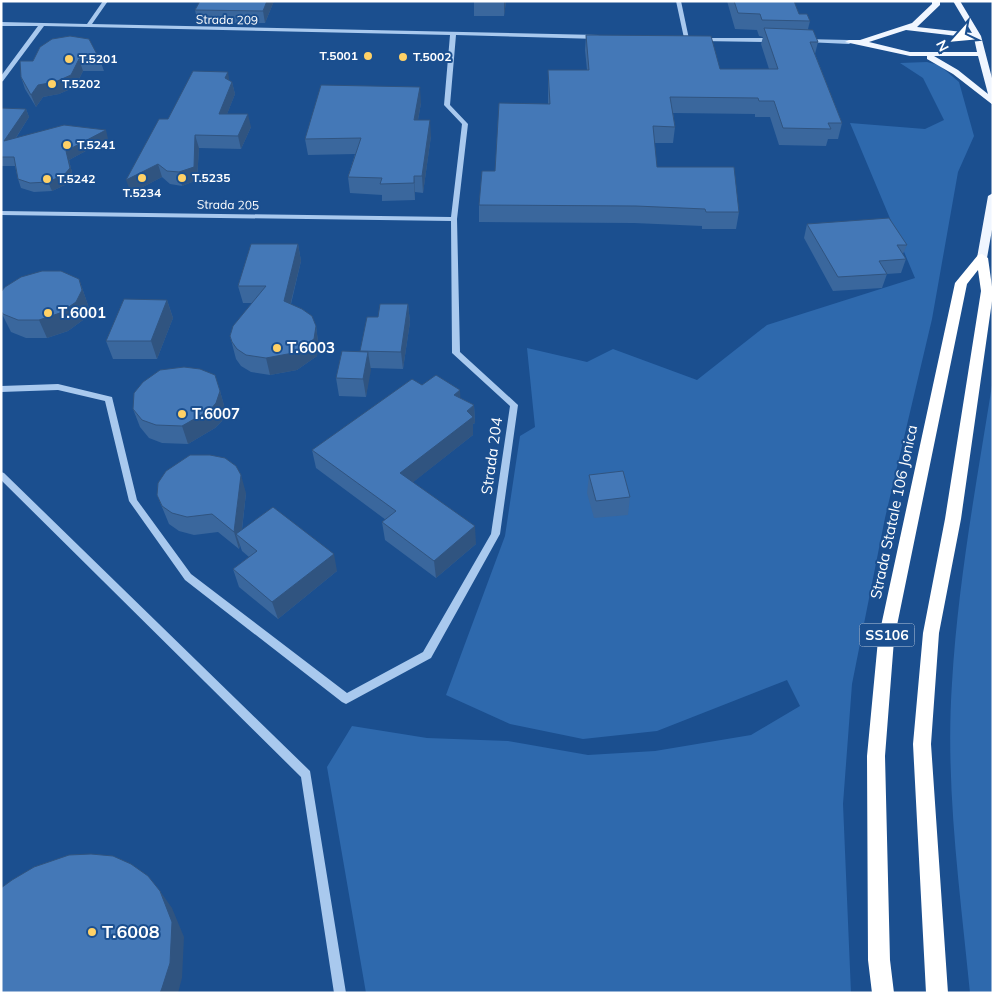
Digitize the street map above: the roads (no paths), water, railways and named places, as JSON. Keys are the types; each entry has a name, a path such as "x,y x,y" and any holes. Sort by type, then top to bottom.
{"highway":[{"name":"Strada Statale 106 Jonica","path":"883,993 879,960 876,756 886,640 961,283 982,258"},
{"name":"Strada Statale 106 Jonica","path":"937,993 922,744 931,634 953,520 987,291 982,258"}],"main road":[{"path":"861,42 915,25 936,5 936,1"},
{"path":"956,1 977,36 993,98"},
{"path":"906,28 977,36"},
{"path":"849,42 861,42 910,54 982,54"},
{"path":"926,55 947,65 971,82 993,103"},
{"name":"Strada Statale 106 Jonica","path":"982,258 993,196"}],"lane":[{"path":"88,26 106,1"},
{"path":"678,1 688,38"},
{"name":"Strada 209","path":"1,24 453,35"},
{"path":"1,80 42,25"},
{"path":"453,35 609,37"},
{"name":"Strada 204","path":"1,389 58,387 109,399 133,501 188,577 346,699 427,655 494,534 514,405 456,353 454,219 465,124 447,105 453,35"},
{"path":"678,38 778,40"},
{"path":"796,40 849,42"},
{"name":"Strada 205","path":"1,213 454,219"},
{"path":"1,474 306,775 340,993"}],"place":[{"name":"T.5001","path":"368,56"},
{"name":"T.5002","path":"403,57"},
{"name":"T.5201","path":"69,59"},
{"name":"T.5202","path":"52,84"},
{"name":"T.5241","path":"67,145"},
{"name":"T.5234","path":"142,178"},
{"name":"T.5235","path":"182,178"},
{"name":"T.5242","path":"47,179"},
{"name":"T.6001","path":"48,313"},
{"name":"T.6003","path":"277,348"},
{"name":"T.6007","path":"182,414"},
{"name":"T.6008","path":"92,932"}]}
